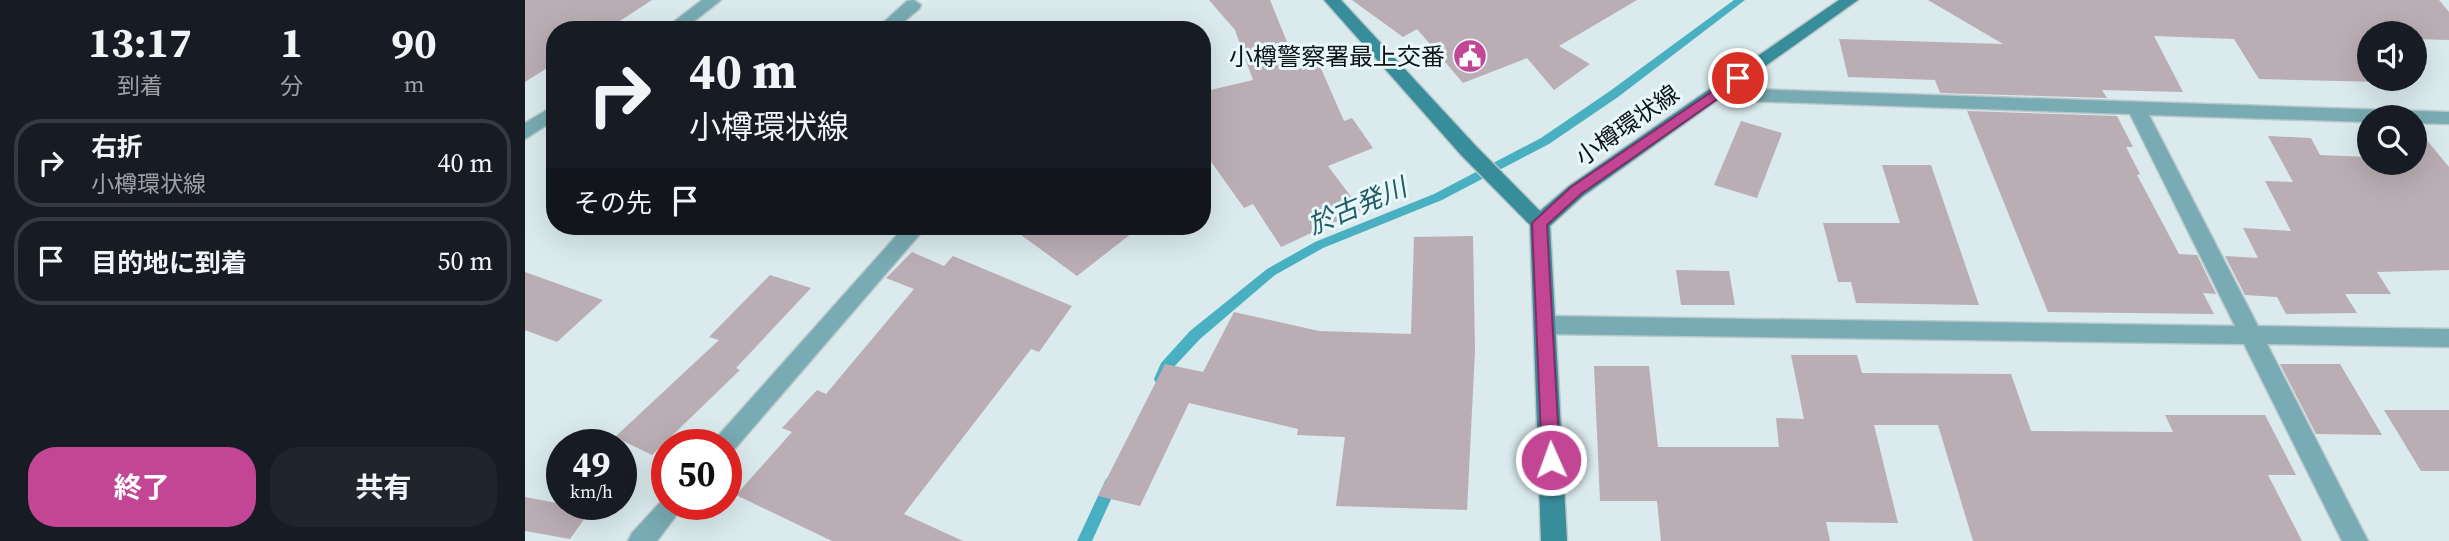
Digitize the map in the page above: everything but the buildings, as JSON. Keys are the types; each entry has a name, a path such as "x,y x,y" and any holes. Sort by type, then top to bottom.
{"main road":[{"path":"1332,0 1468,150 1540,223 1554,541"},
{"name":"小樽環状線","path":"1540,223 1576,191 1850,0"}],"street":[{"path":"684,21 713,0"},
{"path":"894,21 913,5"},
{"path":"1716,94 2449,118"},
{"path":"2135,106 2355,541"},
{"path":"525,132 546,117"},
{"path":"739,429 909,235"},
{"path":"1546,325 2449,338"},
{"path":"641,541 659,520"}],"waterway":[{"name":"於古発川","path":"1161,379 1166,367 1195,335 1271,272 1319,245 1438,197 1545,141 1614,94 1740,0"},
{"name":"於古発川","path":"1084,541 1111,484"}],"place":[{"name":"小樽警察署最上交番","path":"1470,56"}],"route":[{"path":"1551,460 1540,223 1576,191 1738,78"}]}
